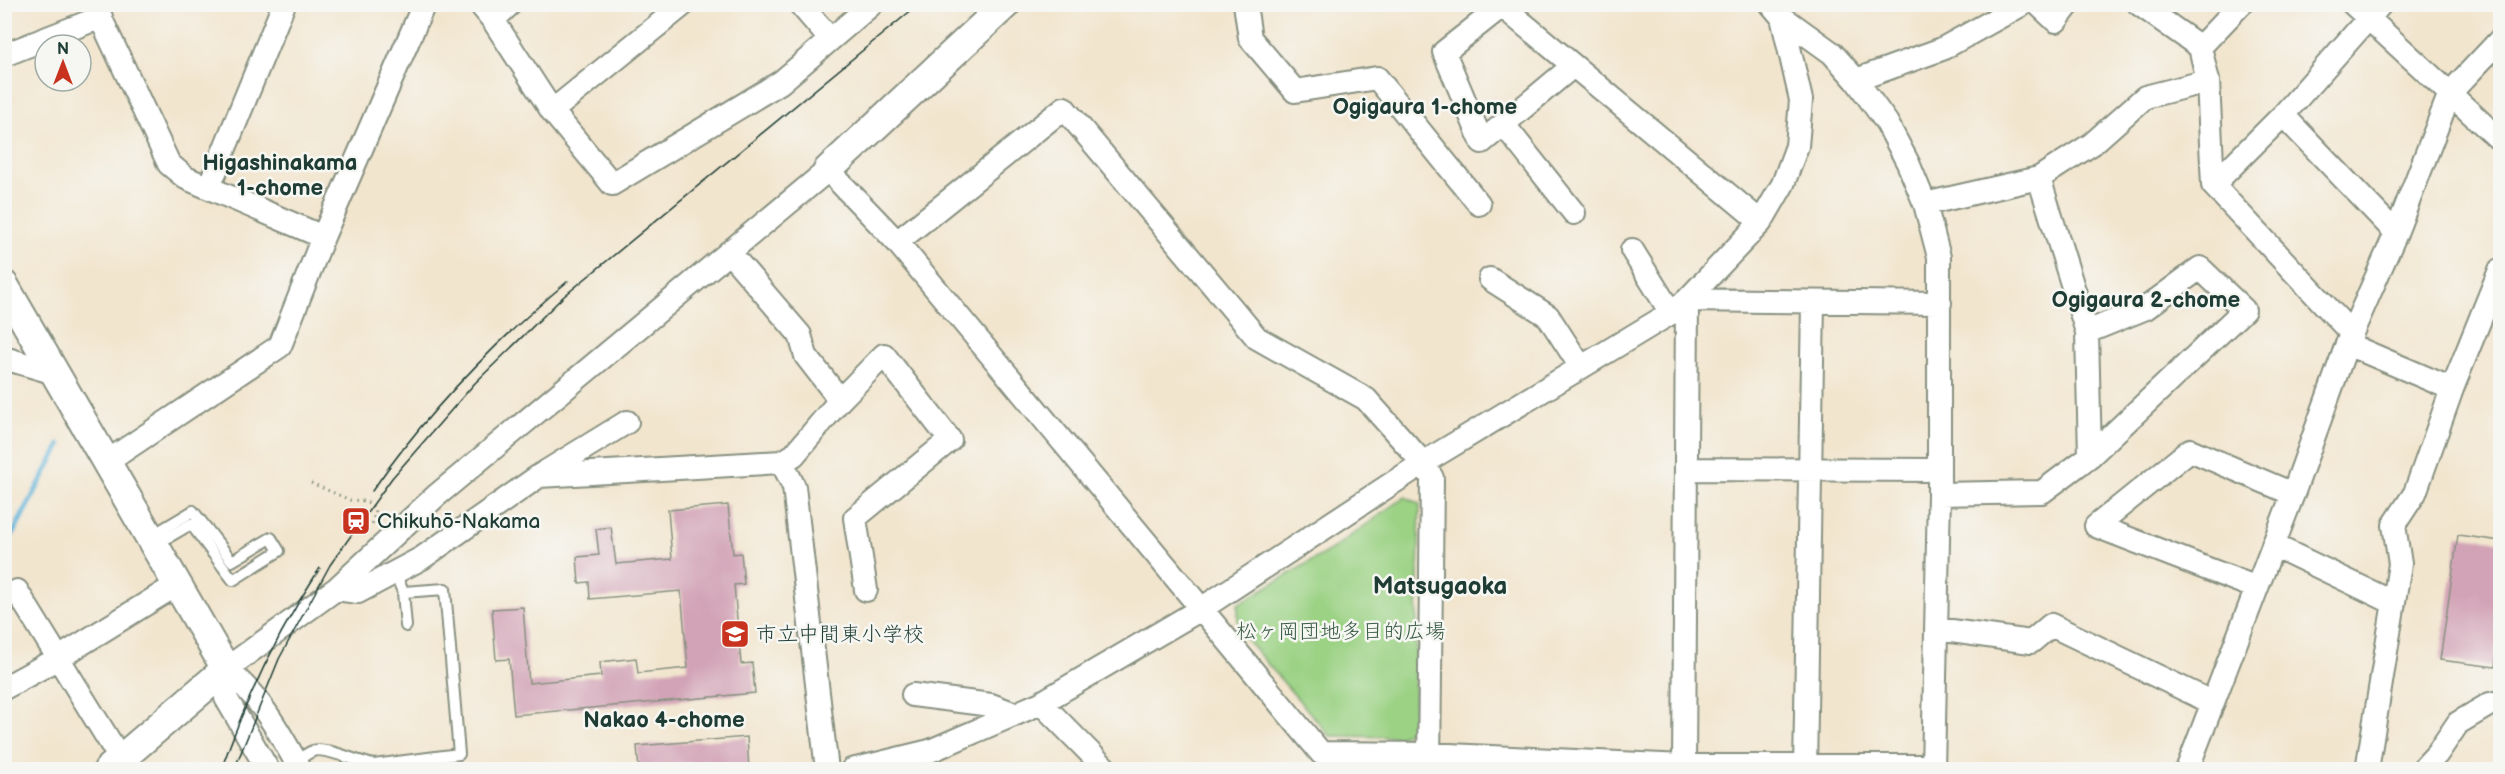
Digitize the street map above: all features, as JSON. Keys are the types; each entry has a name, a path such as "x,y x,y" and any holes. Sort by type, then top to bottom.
{"street":[{"path":"210,187 284,4"},
{"path":"108,461 280,346 323,237 424,4"},
{"path":"510,4 487,12 552,111 612,184 781,82 872,4"},
{"path":"552,111 684,4"},
{"path":"800,4 830,39"},
{"path":"17,591 57,659 114,765 226,669 336,589 436,496 828,170 1006,4"},
{"path":"1245,4 1250,38 1294,91 1377,78 1479,204"},
{"path":"1856,80 1942,49 2023,4"},
{"path":"2038,4 2056,21 2069,4"},
{"path":"2139,4 2200,48 2208,81 2212,185 2350,339 2452,389"},
{"path":"2200,48 2241,4"},
{"path":"1573,66 1482,142 1444,52 1502,5 1761,222"},
{"path":"2212,185 2283,115 2368,9 2450,93 2500,140"},
{"path":"5,57 97,11 169,164 186,178 323,237"},
{"path":"828,170 897,242 1321,753 1429,762 1557,766 1933,768 1939,494 1939,257 1925,204 1908,163 1887,123 1856,80 1832,53 1777,11"},
{"path":"852,770 914,762 930,751 1041,703 1201,609 1424,463 1679,307 1761,222 1783,184 1797,146 1801,100 1777,11"},
{"path":"2187,770 2350,339 2396,233 2450,93 2500,40"},
{"path":"1925,204 2039,178 2092,144 2145,97 2208,81"},
{"path":"897,242 1064,108 1257,338 1366,399 1424,463 1432,478 1429,762"},
{"path":"2283,115 2396,233"},
{"path":"1504,125 1574,213"},
{"path":"2039,178 2087,332 2090,456"},
{"path":"1632,250 1679,307 1686,469 1684,768"},
{"path":"729,252 800,335 806,356 840,400"},
{"path":"1939,494 2042,492 2090,456 2244,310 2200,268 2146,308 2087,332"},
{"path":"2367,770 2400,564 2394,525 2415,493 2452,389 2500,270"},
{"path":"1490,279 1548,316 1581,367"},
{"path":"4,285 108,461 226,669 245,684 270,716 293,767"},
{"path":"1679,307 1813,303 1940,303"},
{"path":"1805,768 1813,303"},
{"path":"538,476 782,462 794,455 840,400 884,355 950,440 855,518 866,590"},
{"path":"4,357 55,373"},
{"path":"336,589 358,592 399,582 422,558 538,476 627,422"},
{"path":"2257,588 2096,526 2190,450 2293,494"},
{"path":"782,462 794,488 827,770"},
{"path":"1686,469 1938,470"},
{"path":"2273,545 2394,603"},
{"path":"4,688 57,659 178,584"},
{"path":"1937,629 2031,642 2051,625 2213,703"},
{"path":"226,669 226,698 268,770"},
{"path":"913,695 991,705 1015,714"},
{"path":"2422,770 2438,754 2458,723 2490,704 2500,702"},
{"path":"1041,703 1107,770"}],"lane":[{"path":"193,511 232,561 271,538 279,551 233,580 191,524 153,541 193,511"},
{"path":"293,767 314,750 326,751 374,765 459,754 445,589 399,582 406,626"}],"path":[{"path":"311,483 350,500 365,501 372,505 375,510 370,534"}],"green space":[{"name":"松ヶ岡団地多目的広場","path":"1405,497 1420,504 1414,728 1400,737 1330,736 1238,630 1238,604 1332,549"}],"building":[{"path":"728,505 733,554 741,553 744,584 734,585 741,664 752,663 755,693 514,715 509,659 496,660 492,609 523,607 529,683 601,676 600,662 636,658 638,673 688,668 681,591 590,599 589,582 579,583 577,557 599,555 596,529 611,527 616,564 672,559 668,510"},
{"path":"2458,535 2500,541 2500,630 2495,667 2440,660"},
{"path":"747,737 749,770 639,770 637,746"}],"waterway":[{"path":"4,550 60,445"}],"tram line":[{"path":"234,770 279,659 330,565 392,478 475,383 563,297 919,4"},
{"path":"372,491 438,406 488,354 568,281"},
{"path":"221,770 264,666 320,568"}],"place":[{"name":"Chikuhō-Nakama","path":"356,521"},
{"name":"市立中間東小学校","path":"735,634"}],"district":[{"name":"Ogigaura 1-chome","path":"1425,106"},
{"name":"Higashinakama 1-chome","path":"280,174"},
{"name":"Ogigaura 2-chome","path":"2146,299"},
{"name":"Matsugaoka","path":"1440,586"},
{"name":"Nakao 4-chome","path":"664,719"}]}
